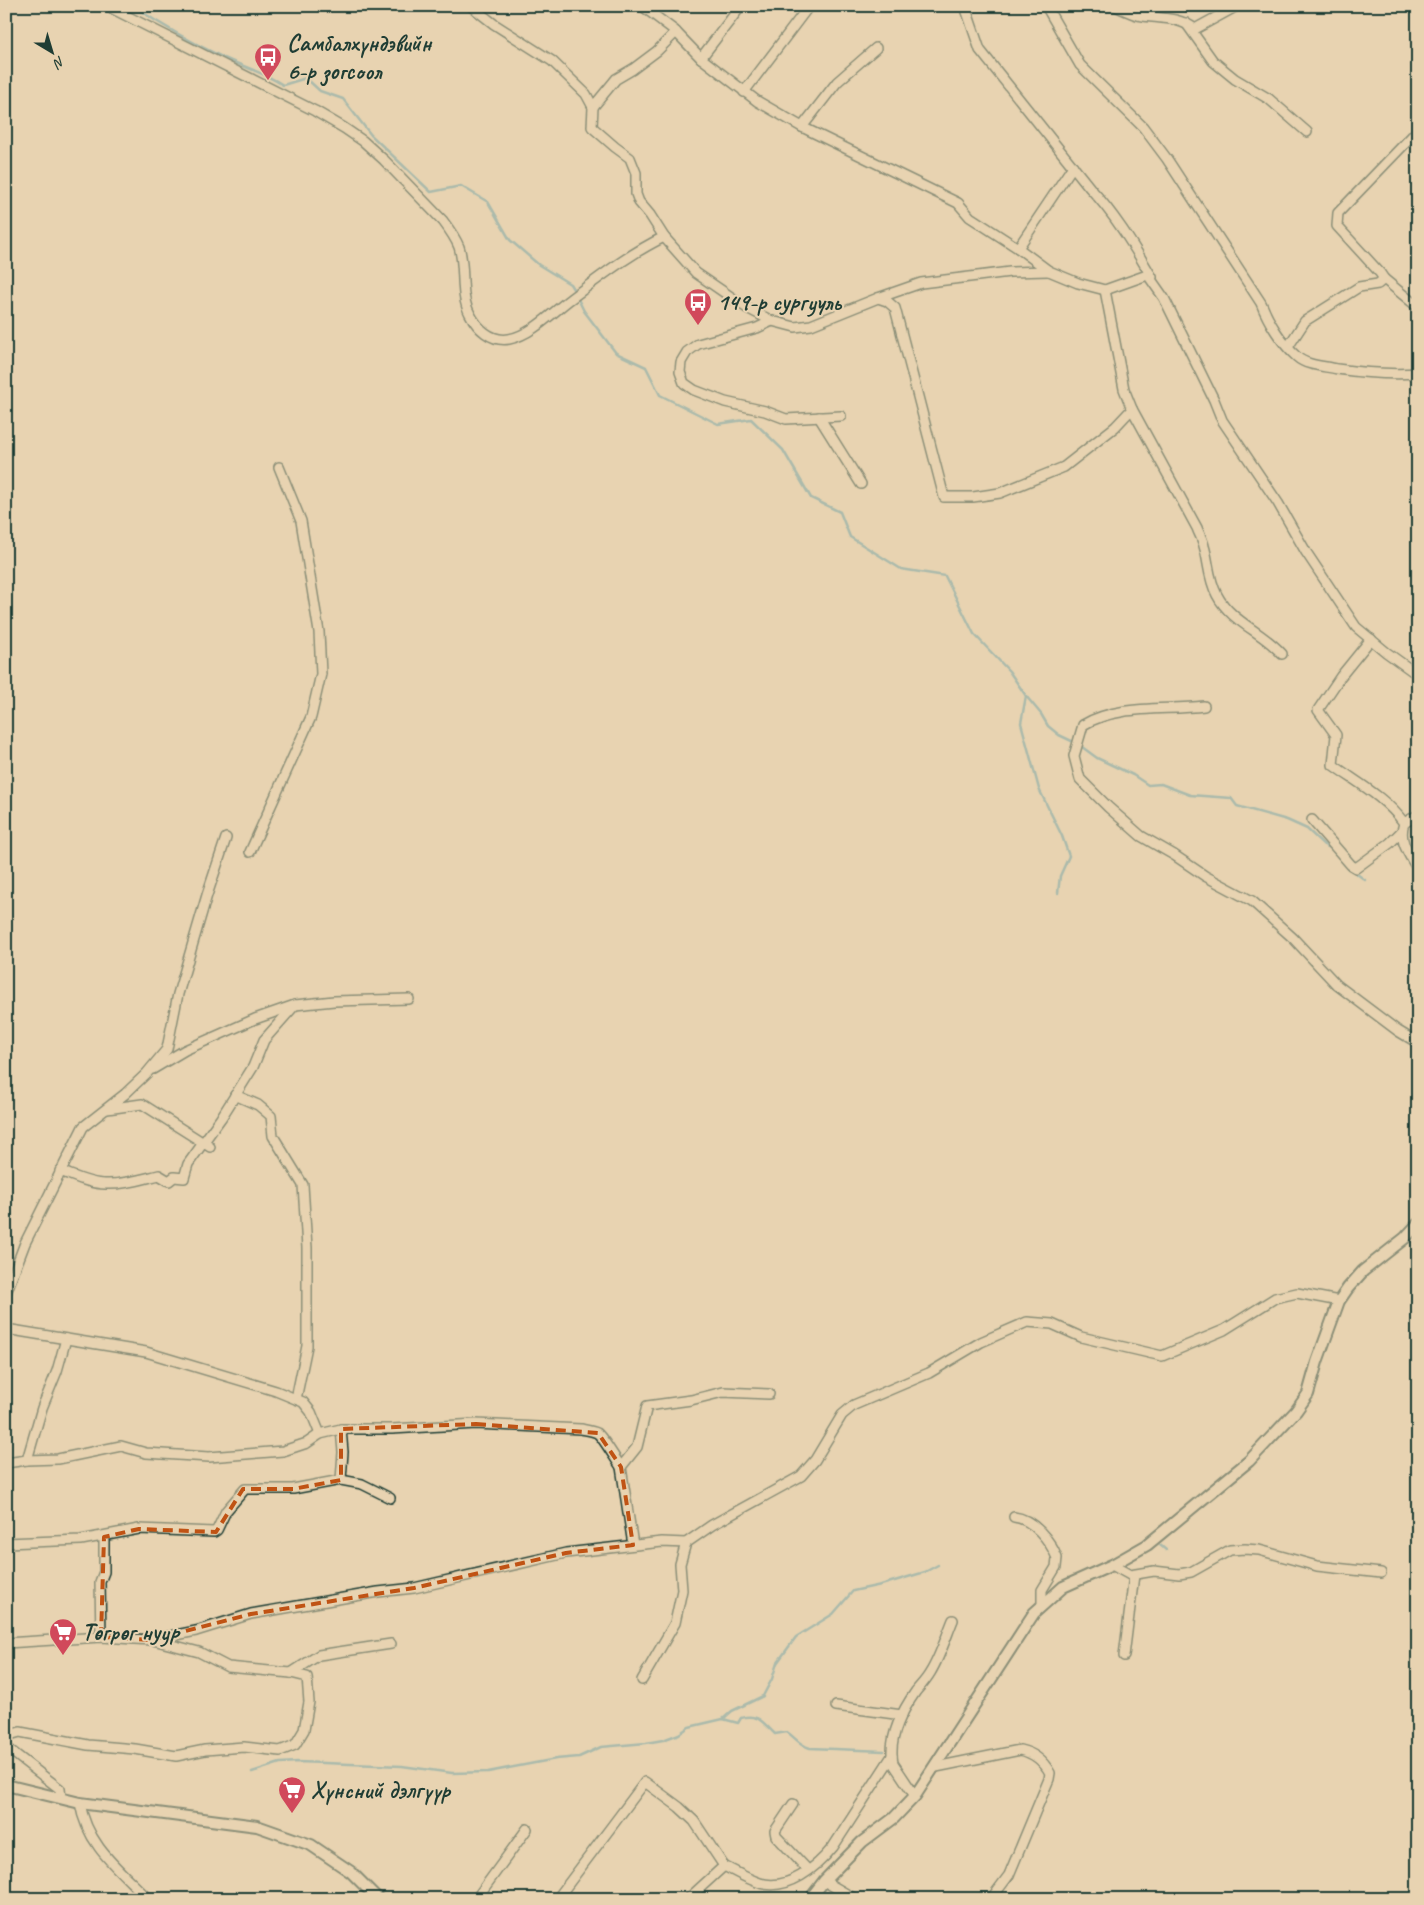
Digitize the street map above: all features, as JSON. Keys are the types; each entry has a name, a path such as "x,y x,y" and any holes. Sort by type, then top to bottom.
{"street":[{"path":"106,6 315,111 363,141 442,221 453,235 459,247 462,261 466,303 478,327 487,334 497,338 509,339 521,335 638,250 664,237"},
{"path":"470,6 552,62 586,94 593,107 592,127 614,147 630,158 636,173 636,194 639,202 664,237 696,273 747,308 772,321 795,327 811,325 921,283 1010,272 1049,270"},
{"path":"642,6 676,32 701,58 757,101 802,127 958,203 970,216 1049,270 1078,283 1105,290 1150,274"},
{"path":"701,58 741,6"},
{"path":"744,92 809,6"},
{"path":"958,6 967,10 980,50 1113,215 1164,298 1222,420 1278,503 1306,552 1356,626 1418,675"},
{"path":"1046,6 1080,65 1143,127 1167,159 1261,303 1267,319 1298,359 1317,366 1375,374 1418,373"},
{"path":"1114,6 1136,14 1186,22 1195,29 1237,6"},
{"path":"1186,22 1213,61 1235,79 1269,99 1307,132"},
{"path":"593,107 616,79 634,69 657,51 676,32"},
{"path":"802,127 837,82 876,48"},
{"path":"1418,130 1338,213 1337,226 1380,272 1384,279 1418,307"},
{"path":"1018,248 1073,166"},
{"path":"1288,347 1305,321 1359,288 1378,284 1384,279"},
{"path":"1105,290 1124,389 1132,409 1197,528 1204,546 1206,565 1217,596 1240,621 1276,647 1282,654"},
{"path":"878,298 887,301 894,308 944,497 973,497 1000,493 1064,467 1115,427 1132,409"},
{"path":"772,321 757,328 698,344 687,352 681,362 680,372 684,383 694,390 726,402 765,411 786,419 841,416"},
{"path":"819,417 861,484"},
{"path":"250,852 311,716 321,674 319,632 307,571 300,521 278,467"},
{"path":"1371,639 1341,676 1318,710 1336,735 1333,765 1389,804 1403,827 1403,844 1418,870"},
{"path":"1204,706 1119,713 1090,721 1083,726 1074,756 1080,779 1141,836 1205,876 1252,900 1293,938 1337,985 1398,1031 1418,1043"},
{"path":"1312,820 1351,865 1356,868 1390,843 1403,827 1418,815"},
{"path":"6,1293 25,1242 84,1127 125,1094 147,1073 167,1049 181,985 226,838"},
{"path":"147,1073 185,1050 255,1019 295,1005 334,1001 409,999"},
{"path":"60,1171 84,1180 105,1184 134,1181 159,1175 170,1181 174,1178 184,1178 188,1164 206,1145 253,1067 264,1040 295,1005"},
{"path":"235,1095 258,1105 271,1116 273,1136 303,1185 307,1248 307,1346 296,1399"},
{"path":"106,1109 142,1104 206,1145"},
{"path":"810,1899 824,1881 862,1842 894,1818 915,1796 1034,1612 1063,1587 1112,1565 1147,1545 1249,1461 1296,1412 1308,1394 1317,1362 1339,1301 1363,1272 1405,1238 1418,1224"},
{"path":"151,1640 196,1631 251,1614 378,1592 414,1588 566,1553 662,1542 686,1542 712,1525 805,1473 829,1439 842,1414 854,1405 928,1373 981,1342 1027,1322 1052,1324 1081,1337 1162,1356 1224,1330 1275,1298 1297,1293 1339,1301"},
{"path":"6,1329 146,1352 276,1391 303,1402 311,1412 320,1434"},
{"path":"26,1460 66,1339"},
{"path":"621,1467 637,1447 647,1406 691,1400 724,1392 769,1394"},
{"path":"6,1463 58,1459 121,1446 146,1453 209,1457 264,1453 283,1451 306,1444 320,1434 341,1429 392,1429 476,1424 581,1429 598,1433 621,1467 633,1545"},
{"path":"341,1429 343,1452 341,1480"},
{"path":"6,1543 81,1540 139,1529 214,1532 217,1530 226,1511 243,1489 293,1489 341,1480 362,1484 390,1498"},
{"path":"1014,1516 1029,1522 1042,1535 1057,1558 1056,1567 1042,1590 1042,1605"},
{"path":"101,1637 100,1582 104,1572 104,1537"},
{"path":"642,1680 674,1622 682,1590 680,1564 686,1542"},
{"path":"1112,1565 1123,1572 1134,1575 1154,1571 1179,1574 1187,1573 1225,1552 1246,1549 1259,1550 1317,1566 1381,1572"},
{"path":"1124,1656 1134,1575"},
{"path":"915,1796 893,1763 892,1756 897,1726 902,1715 934,1666 953,1620"},
{"path":"6,1642 101,1637 151,1640 199,1652 228,1667 291,1673 307,1677 309,1702 304,1730 295,1745 280,1751 244,1747 205,1750 176,1756 88,1745 20,1732 6,1736"},
{"path":"291,1673 320,1655 391,1644"},
{"path":"836,1706 902,1715"},
{"path":"6,1747 60,1789 61,1798"},
{"path":"936,1766 1020,1750 1040,1758 1050,1773 1009,1875 991,1899"},
{"path":"557,1899 645,1782 679,1807 694,1822 724,1866 760,1883 772,1885 791,1881 808,1870 833,1847 892,1756"},
{"path":"6,1785 80,1803 257,1826 311,1845 351,1872 378,1899"},
{"path":"80,1803 84,1823 97,1847 148,1899"},
{"path":"793,1804 775,1831 776,1836 808,1870"},
{"path":"476,1899 527,1829"},
{"path":"833,1847 846,1858"},
{"path":"688,1899 724,1866"},
{"path":"824,1881 855,1899"}],"highlighted area":[{"path":"476,1424 598,1433 621,1467 633,1545 566,1553 414,1588 251,1614 151,1640 101,1637 104,1537 139,1529 216,1532 243,1489 293,1489 341,1480 341,1429"}],"waterway":[{"path":"133,6 201,46 283,85 306,78 320,91 343,99 371,135 431,192 461,186 488,202 510,240 539,265 570,284 575,292"},
{"path":"577,297 584,311 616,353 646,367 660,395 718,424 751,419 783,450 811,498 840,512 850,537 901,569 945,576 974,634 1009,671 1026,696 1021,723 1039,789 1062,836 1069,856 1060,876 1058,893"},
{"path":"1026,696 1048,726 1059,735 1148,785 1161,784 1190,795 1231,798 1237,806 1287,820 1307,829 1324,845 1332,849"},
{"path":"1353,871 1365,880"},
{"path":"1160,1545 1166,1550"},
{"path":"252,1772 280,1763 298,1762 402,1766 452,1773 488,1772 556,1759 579,1757 601,1747 663,1740 679,1734 689,1727 723,1719 732,1711 763,1696 772,1679 777,1663 796,1637 833,1614 853,1591 925,1572 938,1565"},
{"path":"723,1719 738,1723 741,1718 757,1718 775,1734 787,1732 800,1743 810,1748 884,1751"}],"place":[{"name":"Самбалхүндэвийн 6-р зогсоол","path":"268,81"},
{"name":"149-р сургууль","path":"698,326"},
{"name":"Төгрөг нуур","path":"63,1656"},
{"name":"Хүнсний дэлгүүр","path":"292,1814"}]}
